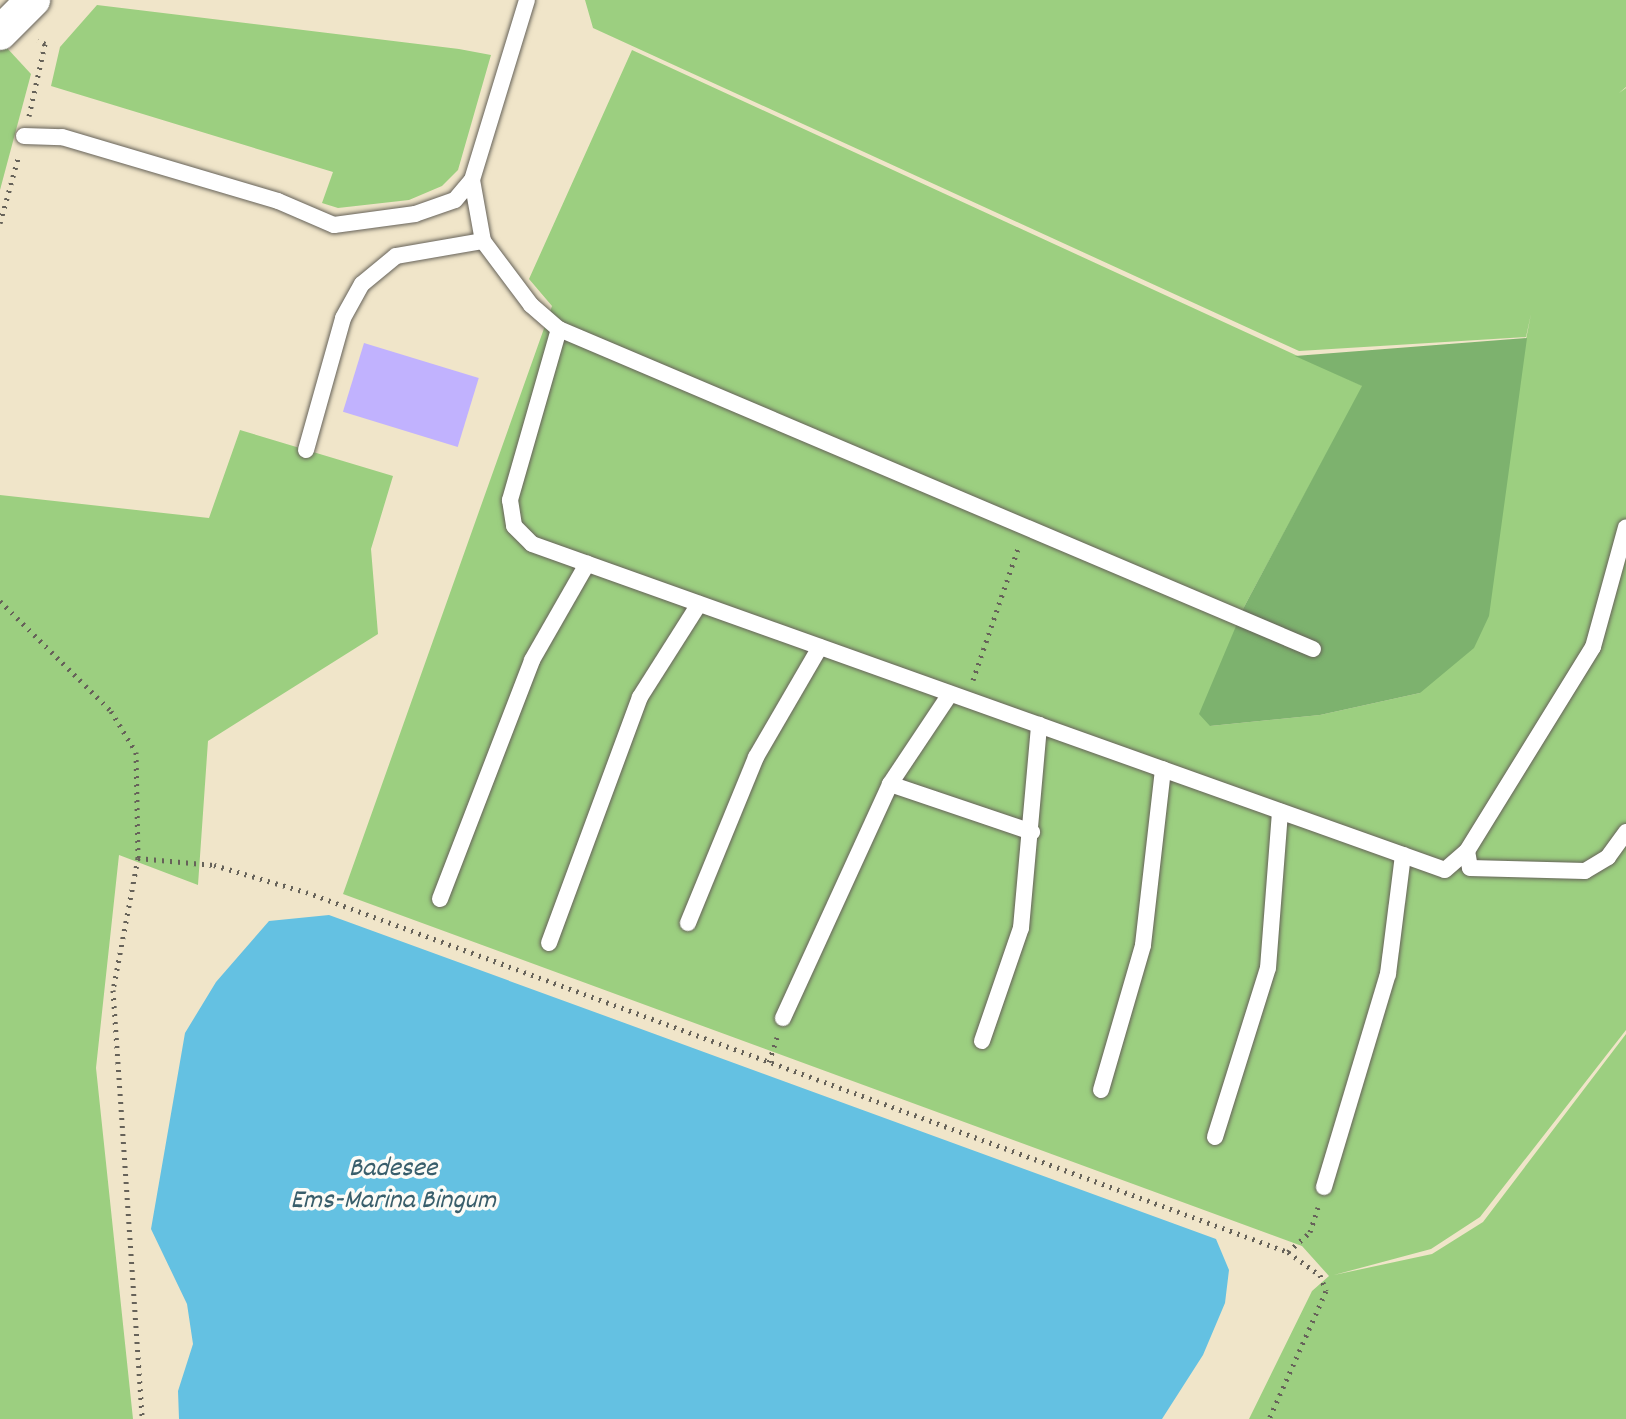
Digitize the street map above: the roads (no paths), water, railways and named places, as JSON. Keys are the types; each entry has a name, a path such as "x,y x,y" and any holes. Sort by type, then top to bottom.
{"street":[{"path":"0,33 33,0"}],"lane":[{"path":"24,136 62,137 278,201 334,225 415,214 455,200 472,180 527,0"},
{"path":"472,180 483,241 531,305 559,329 1027,522 1313,649"},
{"path":"306,450 343,318 362,284 396,256 483,241"},
{"path":"559,329 510,500 514,526 532,544 1445,870 1467,851 1593,647 1623,554 1626,527"},
{"path":"440,899 532,660 587,564"},
{"path":"549,943 640,697 699,604"},
{"path":"688,923 756,757 820,647"},
{"path":"783,1018 890,784 950,694"},
{"path":"982,1041 1021,928 1032,832 1039,725"},
{"path":"1101,1090 1143,945 1163,769"},
{"path":"890,784 1032,832"},
{"path":"1215,1137 1268,968 1280,811"},
{"path":"1467,851 1470,868 1526,875 1585,871 1608,857 1626,832"},
{"path":"1324,1187 1388,974 1403,855"}],"water":[{"name":"Badesee Ems-Marina Bingum","path":"329,915 1216,1239 1229,1270 1225,1303 1203,1355 1162,1419 179,1419 178,1391 193,1344 187,1304 151,1229 185,1033 216,982 269,921"}]}
